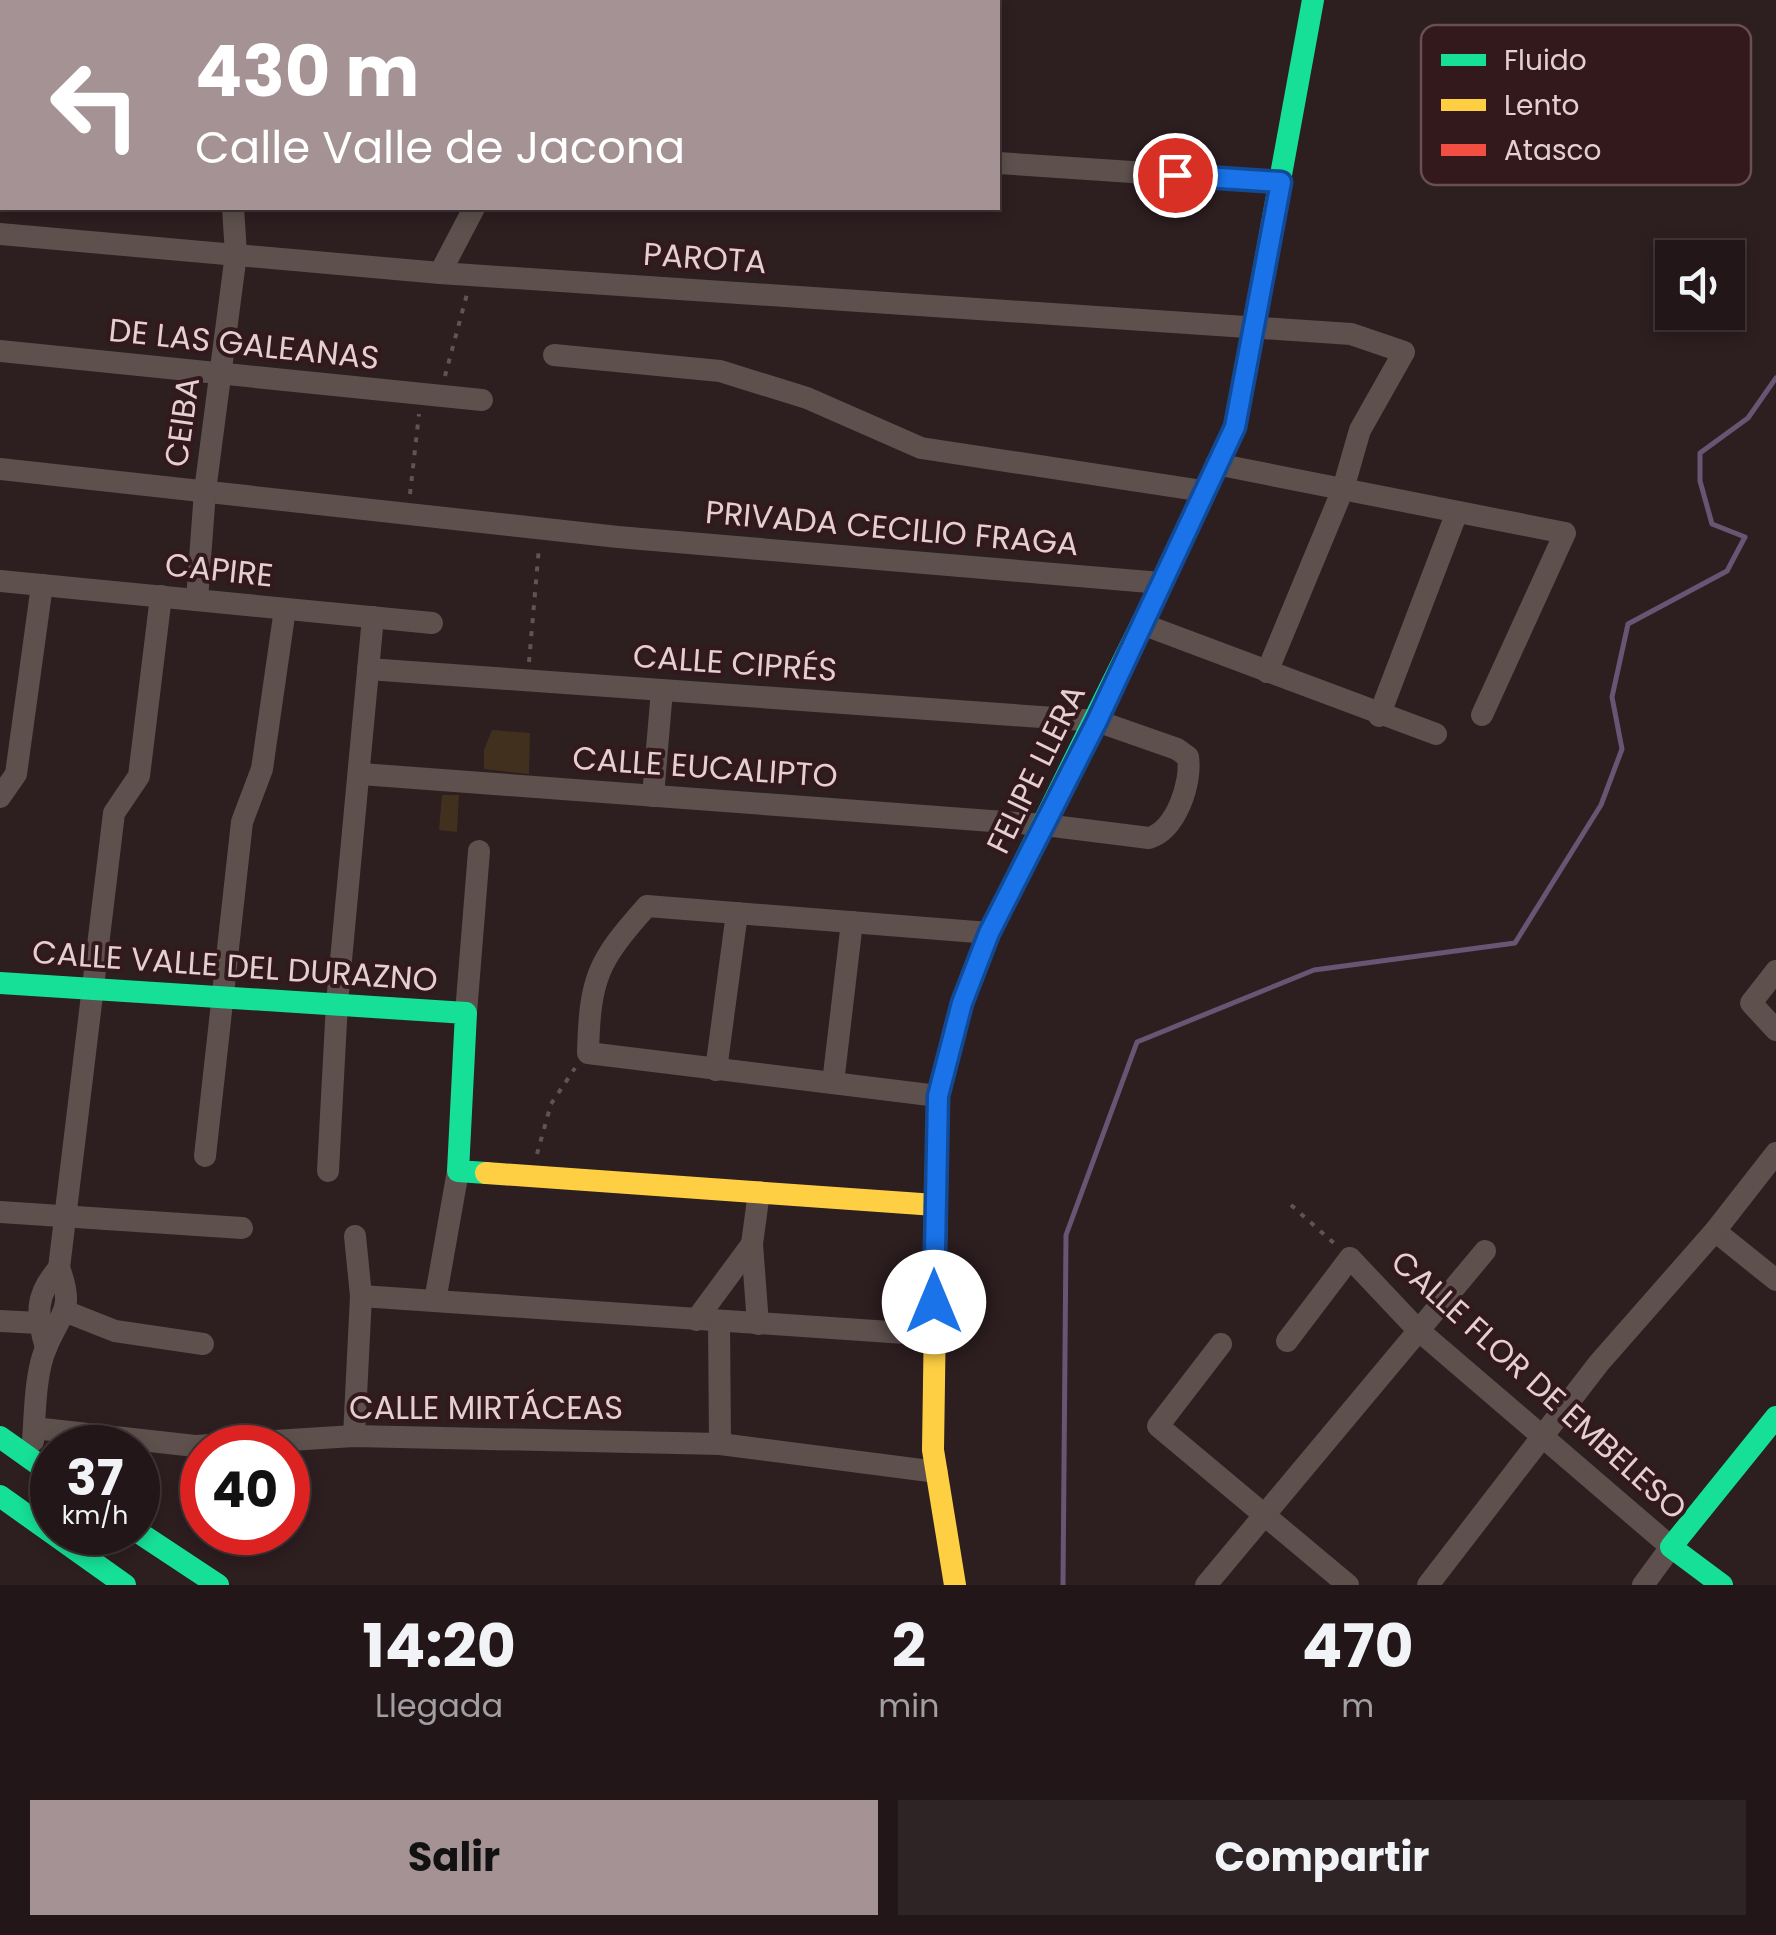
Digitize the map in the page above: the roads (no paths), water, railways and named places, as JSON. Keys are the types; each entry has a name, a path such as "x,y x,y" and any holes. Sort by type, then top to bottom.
{"street":[{"name":"FELIPE LLERA","path":"955,1585 937,1472 934,1335 938,1096 962,1003 989,933 1097,721 1235,427 1257,326 1313,0"},
{"path":"1000,163 1281,182"},
{"name":"CEIBA","path":"197,600 205,492 236,254 234,210"},
{"path":"440,273 473,210"},
{"name":"PAROTA","path":"0,234 440,273 1351,334 1404,352 1360,430 1343,489"},
{"name":"DE LAS GALEANAS","path":"0,352 482,400"},
{"path":"554,355 720,371 807,398 922,448 1203,491"},
{"path":"1216,464 1565,533 1482,716"},
{"name":"PRIVADA CECILIO FRAGA","path":"0,470 618,537 1161,583"},
{"path":"1267,672 1343,489"},
{"path":"1379,716 1457,512"},
{"name":"CAPIRE","path":"0,581 432,622"},
{"path":"0,797 16,774 42,585"},
{"path":"34,1425 46,1348 66,1312 67,1288 59,1268 96,987 114,813 139,776 160,596"},
{"path":"205,1156 242,822 262,769 285,609"},
{"path":"328,1171 337,1003 373,617"},
{"path":"1142,624 1379,716 1436,734"},
{"name":"CALLE CIPRÉS","path":"368,669 1097,721 1177,749 1188,758 1181,802 1158,836 1045,825"},
{"path":"653,796 662,690"},
{"name":"CALLE EUCALIPTO","path":"360,774 1045,825"},
{"path":"435,1301 458,1172 479,851"},
{"path":"938,1096 588,1054 590,996 607,950 647,906 989,933"},
{"path":"716,1070 736,913"},
{"path":"833,1084 852,922"},
{"path":"1776,971 1751,1003 1776,1030"},
{"name":"CALLE VALLE DEL DURAZNO","path":"0,983 222,994 466,1013"},
{"path":"1428,1585 1599,1363 1715,1231 1776,1153"},
{"path":"458,1172 935,1205"},
{"path":"758,1324 752,1244 759,1192"},
{"path":"0,1212 242,1228"},
{"path":"1715,1231 1776,1280"},
{"path":"354,1436 361,1296 355,1236"},
{"path":"720,1444 708,1320 752,1244"},
{"path":"1206,1585 1485,1251"},
{"name":"CALLE FLOR DE EMBELESO","path":"1287,1341 1350,1258 1417,1329 1671,1547 1722,1585"},
{"path":"46,1348 36,1306 44,1285 59,1268"},
{"path":"361,1296 934,1335"},
{"path":"66,1312 115,1331 203,1344"},
{"path":"0,1320 38,1323"},
{"path":"1221,1344 1158,1426 1348,1585"},
{"path":"1642,1585 1776,1417"},
{"name":"CALLE MIRTÁCEAS","path":"160,1442 194,1446 354,1436 720,1444 937,1472"},
{"path":"0,1438 30,1458"},
{"path":"0,1496 30,1514"},
{"path":"160,1547 218,1585"},
{"path":"88,1555 115,1579"}],"waterway":[{"path":"1063,1585 1066,1235 1137,1042 1314,970 1515,943 1601,805 1622,749 1612,697 1628,624 1727,571 1745,537 1712,524 1700,481 1700,453 1748,418 1776,378"}]}
